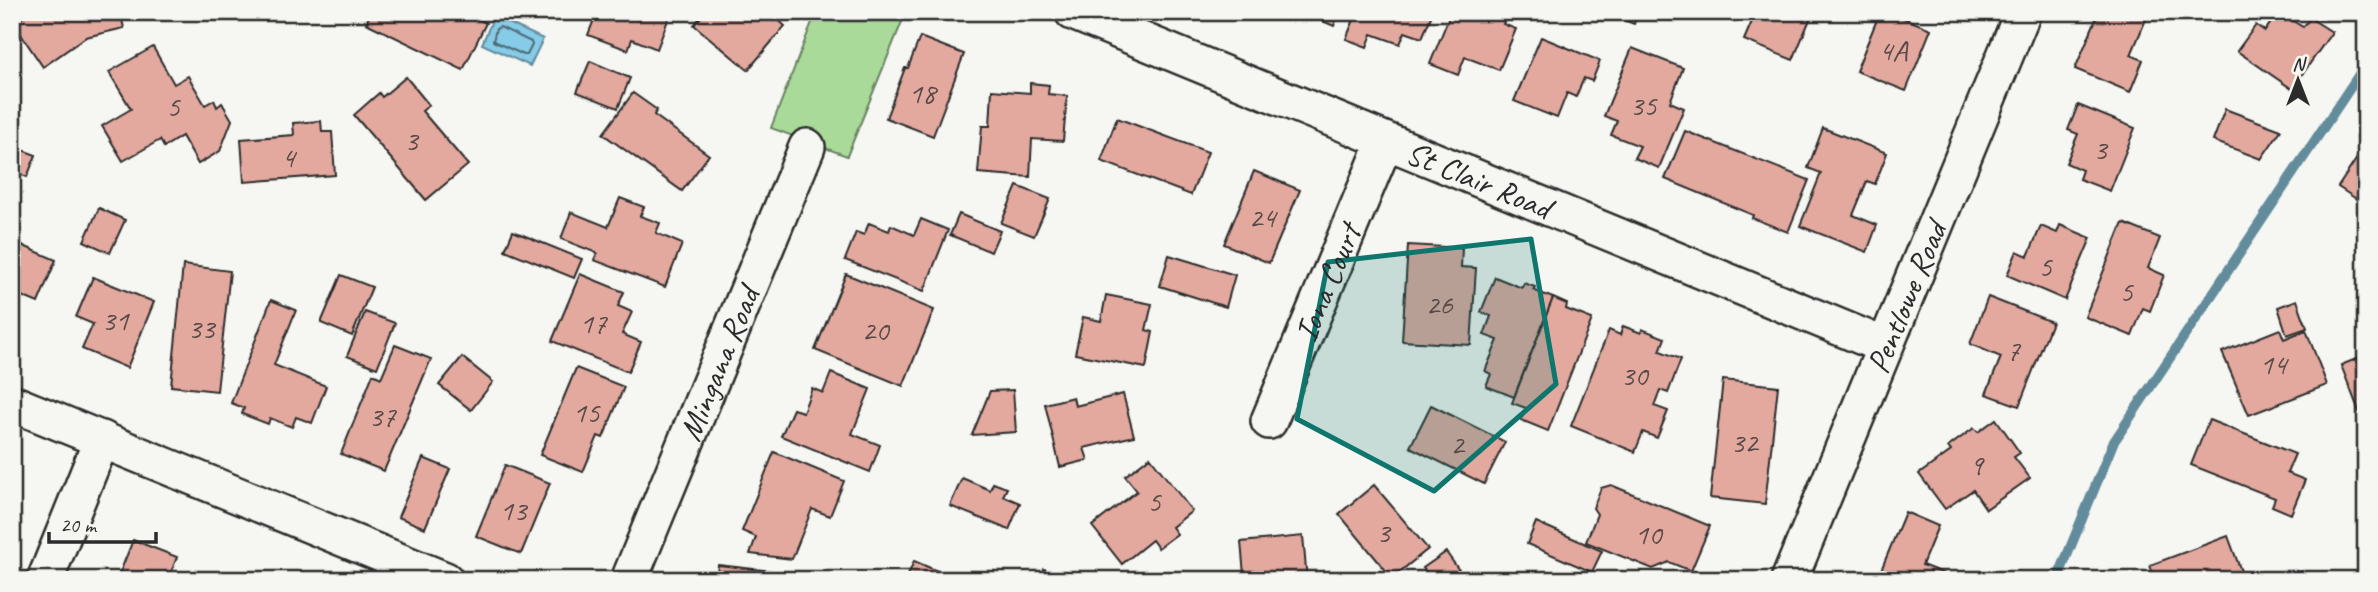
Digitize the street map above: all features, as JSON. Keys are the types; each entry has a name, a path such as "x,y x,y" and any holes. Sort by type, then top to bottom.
{"street":[{"name":"St Clair Road","path":"1073,12 1885,346"},
{"name":"Pentlowe Road","path":"1789,580 2023,12"},
{"name":"Iona Court","path":"1269,421 1385,142"},
{"name":"Mingana Road","path":"629,580 807,147"},
{"path":"12,402 445,580"},
{"path":"45,580 102,439"}],"highlighted area":[{"path":"1531,239 1556,384 1434,491 1297,419 1328,262"}],"green space":[{"path":"816,12 906,12 847,156 771,128"}],"water":[{"path":"494,16 543,39 530,66 482,44"}],"building":[{"path":"30,12 120,12 124,28 86,37 43,67 14,24"},
{"path":"371,12 464,12 486,23 463,70 366,23"},
{"path":"597,12 671,12 657,49 632,39 628,50 588,35"},
{"path":"705,12 770,12 785,26 748,70 694,25"},
{"path":"1301,12 1339,12 1334,26"},
{"path":"1357,12 1433,12 1422,38 1405,32 1400,44 1372,34 1367,47 1346,39"},
{"path":"1451,12 1508,12 1503,24 1516,29 1499,70 1465,57 1458,75 1430,64"},
{"path":"1603,12 1638,12 1634,24"},
{"path":"1756,12 1813,12 1793,60 1744,40"},
{"path":"1880,12 1888,12 1931,29 1906,91 1856,71"},
{"path":"2099,12 2149,12 2131,55 2143,60 2130,92 2075,69"},
{"path":"2278,12 2303,27 2310,18 2332,32 2292,89 2237,51 2256,25 2265,31"},
{"path":"920,37 964,54 933,136 886,118"},
{"path":"1541,37 1600,61 1592,81 1584,78 1576,97 1567,93 1557,118 1514,101"},
{"path":"153,47 174,84 188,76 205,105 214,100 217,107 222,103 232,120 220,151 198,164 182,136 164,147 160,140 123,161 102,126 131,109 109,72"},
{"path":"1632,48 1683,68 1670,102 1684,108 1659,168 1634,158 1640,146 1611,135 1617,121 1604,116"},
{"path":"590,61 630,78 618,108 577,92"},
{"path":"406,77 429,105 422,111 468,165 426,200 354,115 379,93 382,97"},
{"path":"1030,83 1049,85 1048,94 1067,96 1063,141 1032,139 1030,177 978,173 982,126 990,126 992,90 1030,93"},
{"path":"633,93 657,110 654,115 709,155 682,191 603,134"},
{"path":"2078,105 2135,128 2110,191 2079,179 2082,170 2066,163 2078,134 2068,130"},
{"path":"2225,109 2281,130 2261,159 2213,141"},
{"path":"1117,118 1208,152 1191,195 1101,161"},
{"path":"321,121 322,132 332,132 335,175 244,182 241,139 294,135 293,123"},
{"path":"1823,128 1887,153 1875,184 1867,181 1853,215 1877,225 1867,252 1800,226 1821,173 1808,168"},
{"path":"1685,131 1809,180 1788,232 1665,179"},
{"path":"17,148 36,155 27,177 12,171 12,159"},
{"path":"2359,155 2366,159 2364,204 2338,187"},
{"path":"1254,171 1300,190 1269,263 1224,244"},
{"path":"1017,186 1050,199 1034,236 1001,223"},
{"path":"620,198 644,207 640,216 660,223 656,233 682,244 665,287 594,260 597,253 561,239 571,212 608,227"},
{"path":"99,208 125,220 110,253 84,241"},
{"path":"959,214 1000,231 991,252 950,235"},
{"path":"921,219 948,230 924,291 845,260 856,232 864,235 869,223 889,231 891,225 914,235"},
{"path":"2123,223 2160,238 2148,268 2164,275 2150,311 2143,308 2132,336 2085,317"},
{"path":"2060,225 2091,238 2065,300 2007,275 2017,251 2028,256 2041,226 2057,233"},
{"path":"513,231 582,259 574,278 505,250"},
{"path":"12,241 56,260 38,303 12,292"},
{"path":"1408,245 1462,248 1461,267 1476,268 1471,345 1402,341"},
{"path":"1169,255 1235,275 1226,307 1160,286"},
{"path":"183,265 230,271 217,391 171,386"},
{"path":"580,274 624,292 618,306 632,312 622,334 641,342 628,372 552,341"},
{"path":"846,274 934,310 903,386 815,350"},
{"path":"341,275 372,287 352,336 321,323"},
{"path":"93,277 154,302 127,368 82,349 93,324 76,317"},
{"path":"1495,277 1522,288 1524,283 1553,298 1514,397 1486,386 1491,374 1485,371 1498,340 1484,335 1491,316 1481,312"},
{"path":"1106,295 1152,304 1146,330 1153,332 1146,368 1075,354 1083,317 1101,321"},
{"path":"1988,297 2052,322 2019,406 1986,394 2001,357 1970,344"},
{"path":"1553,298 1567,304 1566,309 1592,319 1548,431 1521,420 1526,408 1512,403"},
{"path":"271,300 296,310 274,365 326,386 312,423 296,417 292,427 270,418 268,424 242,414 244,408 231,403"},
{"path":"2297,300 2307,328 2287,335 2278,307"},
{"path":"365,312 395,323 377,368 347,356"},
{"path":"1623,326 1641,333 1642,329 1665,338 1660,351 1681,359 1668,393 1660,390 1654,406 1668,411 1657,438 1643,432 1635,452 1571,426 1609,330 1620,335"},
{"path":"2280,329 2284,339 2306,330 2327,385 2249,415 2222,352"},
{"path":"395,345 431,359 384,471 341,454 373,374 381,378"},
{"path":"2366,355 2366,423 2364,424 2341,365"},
{"path":"462,357 493,382 471,410 439,385"},
{"path":"576,368 624,387 603,438 598,436 583,472 540,455"},
{"path":"831,373 870,389 852,434 880,445 870,472 781,436 793,409 803,412 812,388 823,393"},
{"path":"1723,380 1778,386 1765,504 1710,498"},
{"path":"1013,390 1016,432 972,435 990,391"},
{"path":"1123,394 1134,436 1084,448 1088,460 1060,467 1045,404 1073,397 1075,406"},
{"path":"1431,405 1505,442 1484,484 1410,447"},
{"path":"1996,419 2020,453 2014,457 2030,478 1986,509 1973,490 1945,509 1919,474 1951,451 1948,447 1974,428 1978,432"},
{"path":"2209,420 2295,454 2287,473 2305,480 2291,514 2272,506 2275,498 2191,465"},
{"path":"774,452 844,481 830,516 812,509 792,559 750,554 756,537 742,531"},
{"path":"1150,457 1192,511 1172,527 1177,534 1158,548 1152,540 1122,564 1092,526 1137,491 1125,476"},
{"path":"423,458 450,469 425,528 398,517"},
{"path":"505,465 550,483 521,554 476,536"},
{"path":"962,478 990,490 993,483 1007,488 1003,496 1020,503 1009,530 950,506"},
{"path":"1374,485 1428,549 1392,578 1339,514"},
{"path":"1611,485 1710,526 1691,571 1669,562 1653,569 1586,542 1597,514 1593,508 1601,488"},
{"path":"1905,512 1938,526 1922,565 1960,580 1877,580"},
{"path":"1536,522 1602,551 1592,572 1527,544"},
{"path":"1303,536 1307,580 1261,580 1260,574 1244,575 1241,542"},
{"path":"2228,536 2242,574 2227,580 2155,580 2150,565"},
{"path":"133,540 177,557 168,580 117,580"},
{"path":"1446,552 1466,580 1431,580 1423,568"},
{"path":"914,561 958,580 906,580"},
{"path":"718,565 835,578 835,580 716,580"},
{"path":"1044,569 1069,580 1040,580"}],"waterway":[{"path":"2057,580 2113,443 2366,64"}]}
